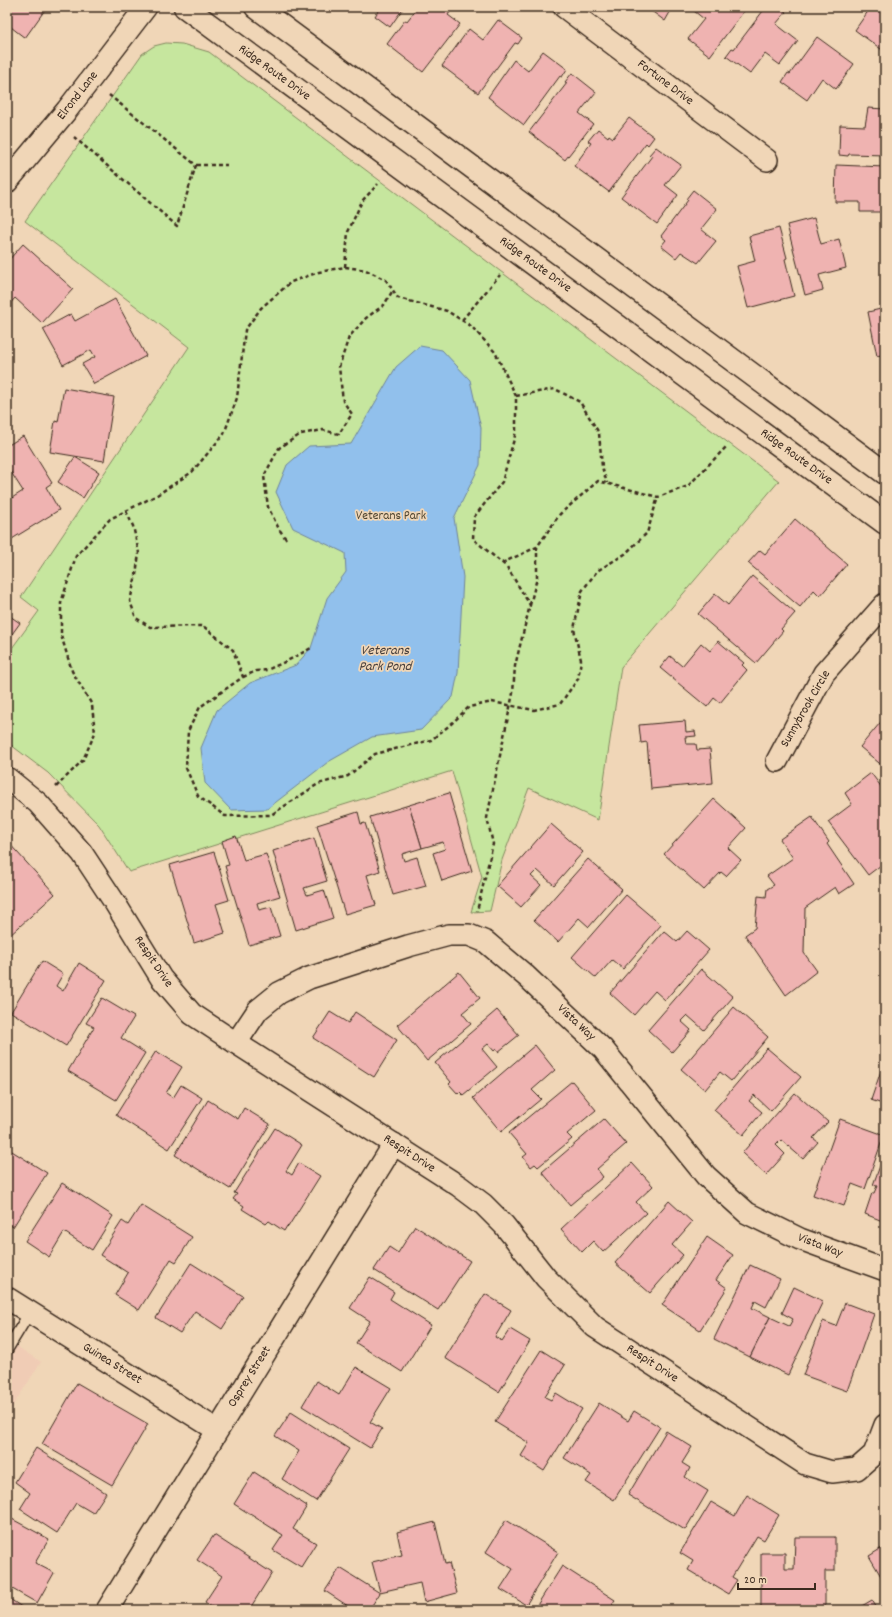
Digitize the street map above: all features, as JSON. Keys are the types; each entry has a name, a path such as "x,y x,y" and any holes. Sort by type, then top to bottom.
{"main road":[{"name":"Ridge Route Drive","path":"185,7 885,523"},
{"path":"256,7 885,473"}],"street":[{"name":"Elrond Lane","path":"7,182 67,110 146,7"},
{"name":"Fortune Drive","path":"564,7 767,160"},
{"name":"Sunnybrook Circle","path":"777,761 824,673 885,604"},
{"name":"Respit Drive","path":"7,778 38,803 82,853 161,978 192,1014 459,1186 483,1204 504,1225 546,1278 595,1327 805,1464 832,1472 857,1469 874,1454 885,1425"},
{"name":"Vista Way","path":"236,1043 258,1010 279,993 309,978 449,936 469,935 486,942 526,976 603,1049 706,1176 747,1213 800,1239 885,1270"},
{"name":"Osprey Street","path":"107,1610 394,1144"},
{"name":"Guinea Street","path":"7,1298 217,1430"}],"lane":[{"path":"7,1350 30,1312"}],"path":[{"path":"107,94 196,165 227,165"},
{"path":"74,136 177,226 196,165"},
{"path":"344,267 348,232 362,201 378,184"},
{"path":"56,787 83,760 95,733 92,705 72,671 61,635 61,603 76,556 110,519 157,495 192,472 224,434 237,398 245,330 261,308 291,282 319,272 344,267 366,270 386,280 398,298 447,311 472,326 495,352 516,396 516,432 502,482 474,517 473,539 507,567 530,605"},
{"path":"462,320 500,275"},
{"path":"286,540 268,507 264,476 279,448 300,434 323,430 339,434 352,414 343,401 339,367 349,337 366,318 384,305 393,290"},
{"path":"516,396 555,389 580,402 599,433 602,467 607,484"},
{"path":"502,563 537,547 560,514 598,481 658,497 688,486 727,446"},
{"path":"311,648 294,658 267,670 256,670 243,677 200,707 188,731 186,768 198,796 225,816 271,815 318,784 348,776 375,754 431,740 450,726 469,707 492,702 534,710 560,704 578,679 581,660 574,630 582,592 597,572 625,554 647,533 658,497"},
{"path":"126,510 133,526 139,553 130,601 136,618 150,627 203,626 233,650 243,677"},
{"path":"477,911 493,844 487,818 513,693 515,666 537,578 537,547"}],"shaded area":[{"path":"7,1340 41,1362 7,1415"}],"green space":[{"name":"Veterans Park","path":"166,43 182,44 209,52 779,481 621,667 598,820 529,788 502,860 490,911 471,912 482,877 452,771 129,872 99,825 48,773 7,742 7,655 39,611 21,597 189,347 25,221 142,54 154,46"}],"water":[{"name":"Veterans Park Pond","path":"420,346 442,350 470,380 481,428 480,465 454,518 463,577 458,673 453,697 421,730 372,737 328,762 267,809 231,810 205,783 201,748 217,710 250,683 296,665 311,648 327,598 346,572 345,553 293,528 276,492 287,465 309,446 351,444 396,367"}],"building":[{"path":"7,7 47,7 25,38 7,24"},
{"path":"381,7 404,7 390,27 375,16"},
{"path":"418,7 453,7 448,15 460,24 423,72 387,44 405,20 407,21"},
{"path":"646,7 673,7 665,21"},
{"path":"689,7 747,7 710,56 688,39 704,19"},
{"path":"766,7 779,7 786,12 776,24 798,41 780,65 765,54 750,74 726,56 732,48 734,49"},
{"path":"871,7 885,7 885,52 855,30"},
{"path":"498,20 522,38 518,44 515,43 478,93 442,66 469,29 483,40"},
{"path":"817,37 854,64 836,89 822,78 807,100 782,82 788,73 790,74"},
{"path":"543,51 567,69 562,77 560,76 524,125 488,97 514,60 528,71"},
{"path":"572,73 596,92 579,113 593,124 565,160 529,132 567,83 565,82"},
{"path":"868,108 885,109 885,155 839,155 840,125 865,126"},
{"path":"629,118 654,137 648,145 646,143 609,192 574,166 591,143 588,141 598,129 608,137 609,135 613,138"},
{"path":"656,147 681,165 665,185 678,195 657,224 621,197 652,156 649,155"},
{"path":"836,165 885,167 885,212 860,212 860,202 835,202"},
{"path":"693,190 717,209 701,229 716,241 698,263 681,252 676,258 661,246 666,240 661,236 688,200 686,199"},
{"path":"814,218 821,244 839,239 846,268 819,275 823,290 805,295 787,225"},
{"path":"779,228 787,258 785,259 794,296 748,308 737,266 755,261 749,236"},
{"path":"23,244 73,289 42,323 15,298 7,307 7,262"},
{"path":"115,299 146,356 94,384 82,364 95,357 91,350 63,365 43,329 71,314 75,321"},
{"path":"885,308 885,354 877,356 868,312"},
{"path":"64,388 114,397 104,461 50,452 55,421 58,422"},
{"path":"23,436 52,483 46,487 59,510 7,542 7,501 23,491 7,466 7,446"},
{"path":"75,457 99,472 83,498 58,482"},
{"path":"795,519 847,564 820,596 814,590 800,607 748,563 760,550 765,554"},
{"path":"752,576 795,613 781,629 783,631 756,663 698,614 715,594 728,605"},
{"path":"7,614 20,623 7,641"},
{"path":"718,641 744,663 742,665 747,670 720,703 714,698 707,707 660,668 670,656 682,666 701,643 710,651"},
{"path":"885,717 885,768 860,747"},
{"path":"685,721 686,732 695,731 696,736 685,737 686,744 696,744 697,750 710,749 713,783 651,789 647,742 641,743 639,725"},
{"path":"871,773 885,792 885,797 882,800 885,804 885,862 868,875 828,822 852,804 845,793"},
{"path":"449,793 472,871 442,881 433,853 445,849 443,842 422,848 409,805"},
{"path":"714,799 746,828 728,848 741,860 726,876 721,872 704,890 664,854"},
{"path":"409,805 422,848 402,854 404,861 417,857 426,886 393,895 370,817"},
{"path":"358,812 361,824 365,823 380,871 367,875 376,905 345,914 317,825"},
{"path":"812,817 829,842 827,844 854,884 839,894 835,887 805,908 804,953 817,971 786,995 745,935 755,928 758,896 766,897 767,889 774,885 767,876 793,858 780,839"},
{"path":"551,824 583,852 554,885 537,870 531,876 541,885 521,907 497,886"},
{"path":"236,836 244,860 266,854 280,896 257,903 259,910 271,907 280,936 249,945 225,866 229,865 222,841"},
{"path":"314,838 327,881 304,888 307,895 324,890 333,918 296,930 273,851"},
{"path":"7,841 55,894 7,938"},
{"path":"214,852 229,900 216,904 225,933 194,943 170,865"},
{"path":"588,859 622,889 589,927 579,918 558,942 534,920"},
{"path":"626,895 661,925 623,969 612,960 596,978 572,957"},
{"path":"664,931 677,942 687,931 709,950 665,1000 655,991 634,1015 610,993"},
{"path":"42,961 63,974 56,986 63,991 79,963 106,980 66,1046 11,1012"},
{"path":"701,969 733,997 704,1030 687,1015 681,1021 691,1030 672,1052 648,1030"},
{"path":"459,972 480,998 462,1013 471,1024 427,1061 397,1025"},
{"path":"102,998 134,1017 121,1038 145,1053 116,1100 68,1071 94,1027 86,1023"},
{"path":"734,1007 768,1037 731,1081 720,1072 705,1090 681,1069"},
{"path":"497,1010 519,1035 498,1052 496,1049 494,1051 488,1044 482,1049 497,1067 463,1095 460,1092 458,1094 449,1084 451,1082 435,1063"},
{"path":"330,1012 348,1023 355,1012 397,1040 374,1077 313,1038"},
{"path":"535,1045 555,1070 532,1090 541,1099 501,1132 473,1098"},
{"path":"767,1048 801,1077 771,1111 754,1095 749,1101 762,1112 743,1135 714,1110"},
{"path":"156,1051 182,1067 166,1093 173,1098 181,1085 202,1098 169,1149 116,1115"},
{"path":"885,1059 885,1105 871,1100"},
{"path":"572,1081 596,1110 567,1134 572,1139 538,1167 535,1164 531,1167 523,1157 527,1154 509,1133"},
{"path":"795,1093 828,1122 813,1138 818,1142 803,1159 781,1140 776,1145 785,1154 766,1175 742,1153"},
{"path":"208,1100 238,1119 244,1108 270,1124 230,1189 175,1155"},
{"path":"604,1119 626,1144 597,1169 603,1177 570,1205 542,1172"},
{"path":"840,1119 884,1135 865,1189 852,1184 844,1206 813,1195"},
{"path":"275,1128 302,1145 286,1171 292,1175 299,1163 320,1176 284,1231 269,1221 266,1224 242,1209 244,1206 233,1199 237,1194 234,1193"},
{"path":"7,1148 47,1173 13,1227 7,1223"},
{"path":"885,1152 885,1222 865,1214 872,1193 874,1193 877,1186 873,1185"},
{"path":"632,1163 653,1186 636,1202 646,1213 603,1252 593,1241 582,1252 561,1229"},
{"path":"62,1183 113,1216 92,1250 64,1232 49,1257 25,1241"},
{"path":"669,1201 692,1222 672,1245 683,1255 650,1293 615,1263"},
{"path":"141,1205 192,1237 176,1262 171,1259 139,1310 115,1295 128,1273 100,1255 122,1221 128,1225"},
{"path":"415,1226 470,1261 438,1310 374,1270 389,1247 398,1253"},
{"path":"707,1237 733,1255 716,1280 727,1288 700,1330 662,1305"},
{"path":"191,1263 243,1296 222,1329 195,1311 180,1333 156,1318"},
{"path":"750,1265 780,1279 766,1307 755,1301 752,1308 770,1317 750,1357 714,1339"},
{"path":"370,1277 394,1292 390,1299 431,1325 402,1372 356,1343 370,1321 350,1308"},
{"path":"794,1287 823,1301 788,1375 750,1357 770,1317 789,1326 793,1319 782,1313"},
{"path":"485,1294 511,1310 495,1337 502,1341 510,1329 530,1341 499,1392 445,1358"},
{"path":"845,1303 874,1314 847,1391 803,1375 823,1321 836,1326"},
{"path":"541,1350 565,1365 545,1397 551,1400 556,1393 582,1409 544,1471 521,1456 529,1443 495,1422"},
{"path":"356,1367 391,1388 370,1422 382,1429 370,1448 302,1406 317,1381 339,1395"},
{"path":"77,1383 148,1424 112,1485 42,1444"},
{"path":"599,1403 628,1421 634,1411 660,1427 614,1500 586,1482 591,1475 564,1458"},
{"path":"291,1412 349,1449 316,1501 282,1479 299,1451 275,1436"},
{"path":"666,1431 692,1447 682,1463 690,1468 685,1477 708,1491 685,1530 628,1495"},
{"path":"36,1448 106,1493 93,1513 76,1503 57,1533 20,1509 30,1493 15,1482"},
{"path":"254,1472 307,1506 293,1529 316,1543 301,1567 273,1550 283,1535 234,1504"},
{"path":"747,1495 779,1515 764,1540 757,1536 732,1577 737,1580 728,1594 688,1570 693,1561 680,1553 711,1502 735,1516"},
{"path":"12,1519 49,1539 35,1563 54,1573 37,1603 7,1586 7,1529"},
{"path":"506,1520 558,1552 526,1605 500,1589 513,1569 486,1552"},
{"path":"435,1522 445,1564 449,1563 457,1593 424,1602 420,1583 380,1592 372,1562 402,1555 397,1532"},
{"path":"214,1535 272,1573 249,1610 216,1610 205,1602 222,1576 197,1560"},
{"path":"795,1537 835,1537 835,1571 825,1571 825,1610 761,1610 761,1553 785,1553 785,1569 794,1569"},
{"path":"885,1546 885,1583 869,1556"},
{"path":"562,1566 615,1600 612,1604 614,1606 611,1610 534,1610"},
{"path":"340,1568 380,1593 369,1610 354,1610 325,1591"},
{"path":"7,1597 26,1610 7,1610"},
{"path":"872,1600 878,1610 855,1610"}]}
